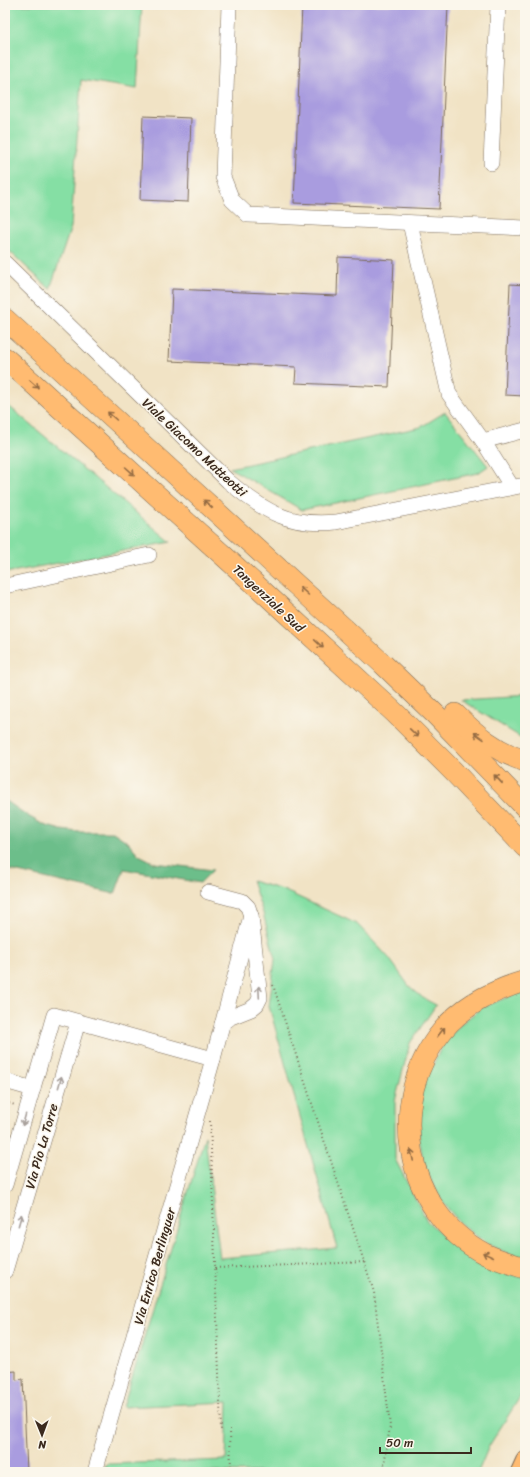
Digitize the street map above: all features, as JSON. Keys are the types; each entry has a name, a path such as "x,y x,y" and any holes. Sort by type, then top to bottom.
{"highway":[{"path":"5,319 328,612 436,715 525,807"},
{"name":"Tangenziale Sud","path":"5,358 396,714 453,771 525,847"},
{"path":"328,612 403,664 474,733 506,753 525,761"},
{"path":"525,982 491,993 460,1014 444,1028 433,1042 424,1059 411,1096 409,1137 417,1175 437,1212 455,1231 485,1254 525,1268"}],"main road":[{"path":"520,1472 525,1461"}],"street":[{"path":"228,5 223,177 232,200 248,215 525,228"},
{"path":"491,163 498,5"},
{"path":"410,222 449,394 483,441 519,486"},
{"name":"Viale Giacomo Matteotti","path":"5,263 228,481 265,508 301,522 318,524 336,522 519,486"},
{"path":"483,441 525,430"},
{"path":"5,586 149,555"},
{"path":"208,892 242,901 248,907 251,916 260,998 257,1004 251,1009 231,1017 222,1024"},
{"name":"Via Enrico Berlinguer","path":"95,1472 213,1059 251,916"},
{"path":"236,970 246,964 251,966 257,972"},
{"name":"Via Pio La Torre","path":"5,1185 54,1015 78,1022 5,1271"},
{"path":"78,1022 213,1059"},
{"name":"Via Pio La Torre","path":"5,1081 33,1089"}],"path":[{"path":"272,981 374,1292 390,1426 384,1472"},
{"path":"200,1103 210,1109 221,1430"},
{"path":"215,1268 365,1262"},
{"path":"230,1429 231,1472"}],"green space":[{"path":"5,5 142,5 137,89 81,80 71,227 50,289 5,247"},
{"path":"5,403 171,542 5,573"},
{"path":"445,412 488,466 478,473 302,510 230,468 421,427"},
{"path":"525,696 525,740 461,700"},
{"path":"5,800 44,825 61,830 79,832 113,832 128,842 139,855 155,863 213,870 200,883 124,869 115,894 5,869"},
{"path":"252,881 283,890 357,924 389,958 409,986 423,998 436,1005 410,1043 395,1101 395,1159 427,1221 476,1265 525,1278 525,1389 489,1446 478,1472 103,1472 106,1464 226,1460 228,1402 123,1407 205,1136 220,1258 337,1248 269,1006 275,959 263,913"},
{"path":"525,990 525,1258 514,1256 487,1244 462,1225 444,1204 433,1185 424,1165 419,1138 421,1090 443,1044 461,1024 481,1008"}],"building":[{"path":"302,5 448,5 439,209 294,203"},
{"path":"143,116 191,118 188,202 140,200"},
{"path":"338,257 394,260 389,387 295,383 296,367 169,361 172,289 337,296"},
{"path":"510,284 525,285 525,396 505,395"},
{"path":"16,1371 16,1380 23,1379 27,1472 5,1472 5,1372"}]}
